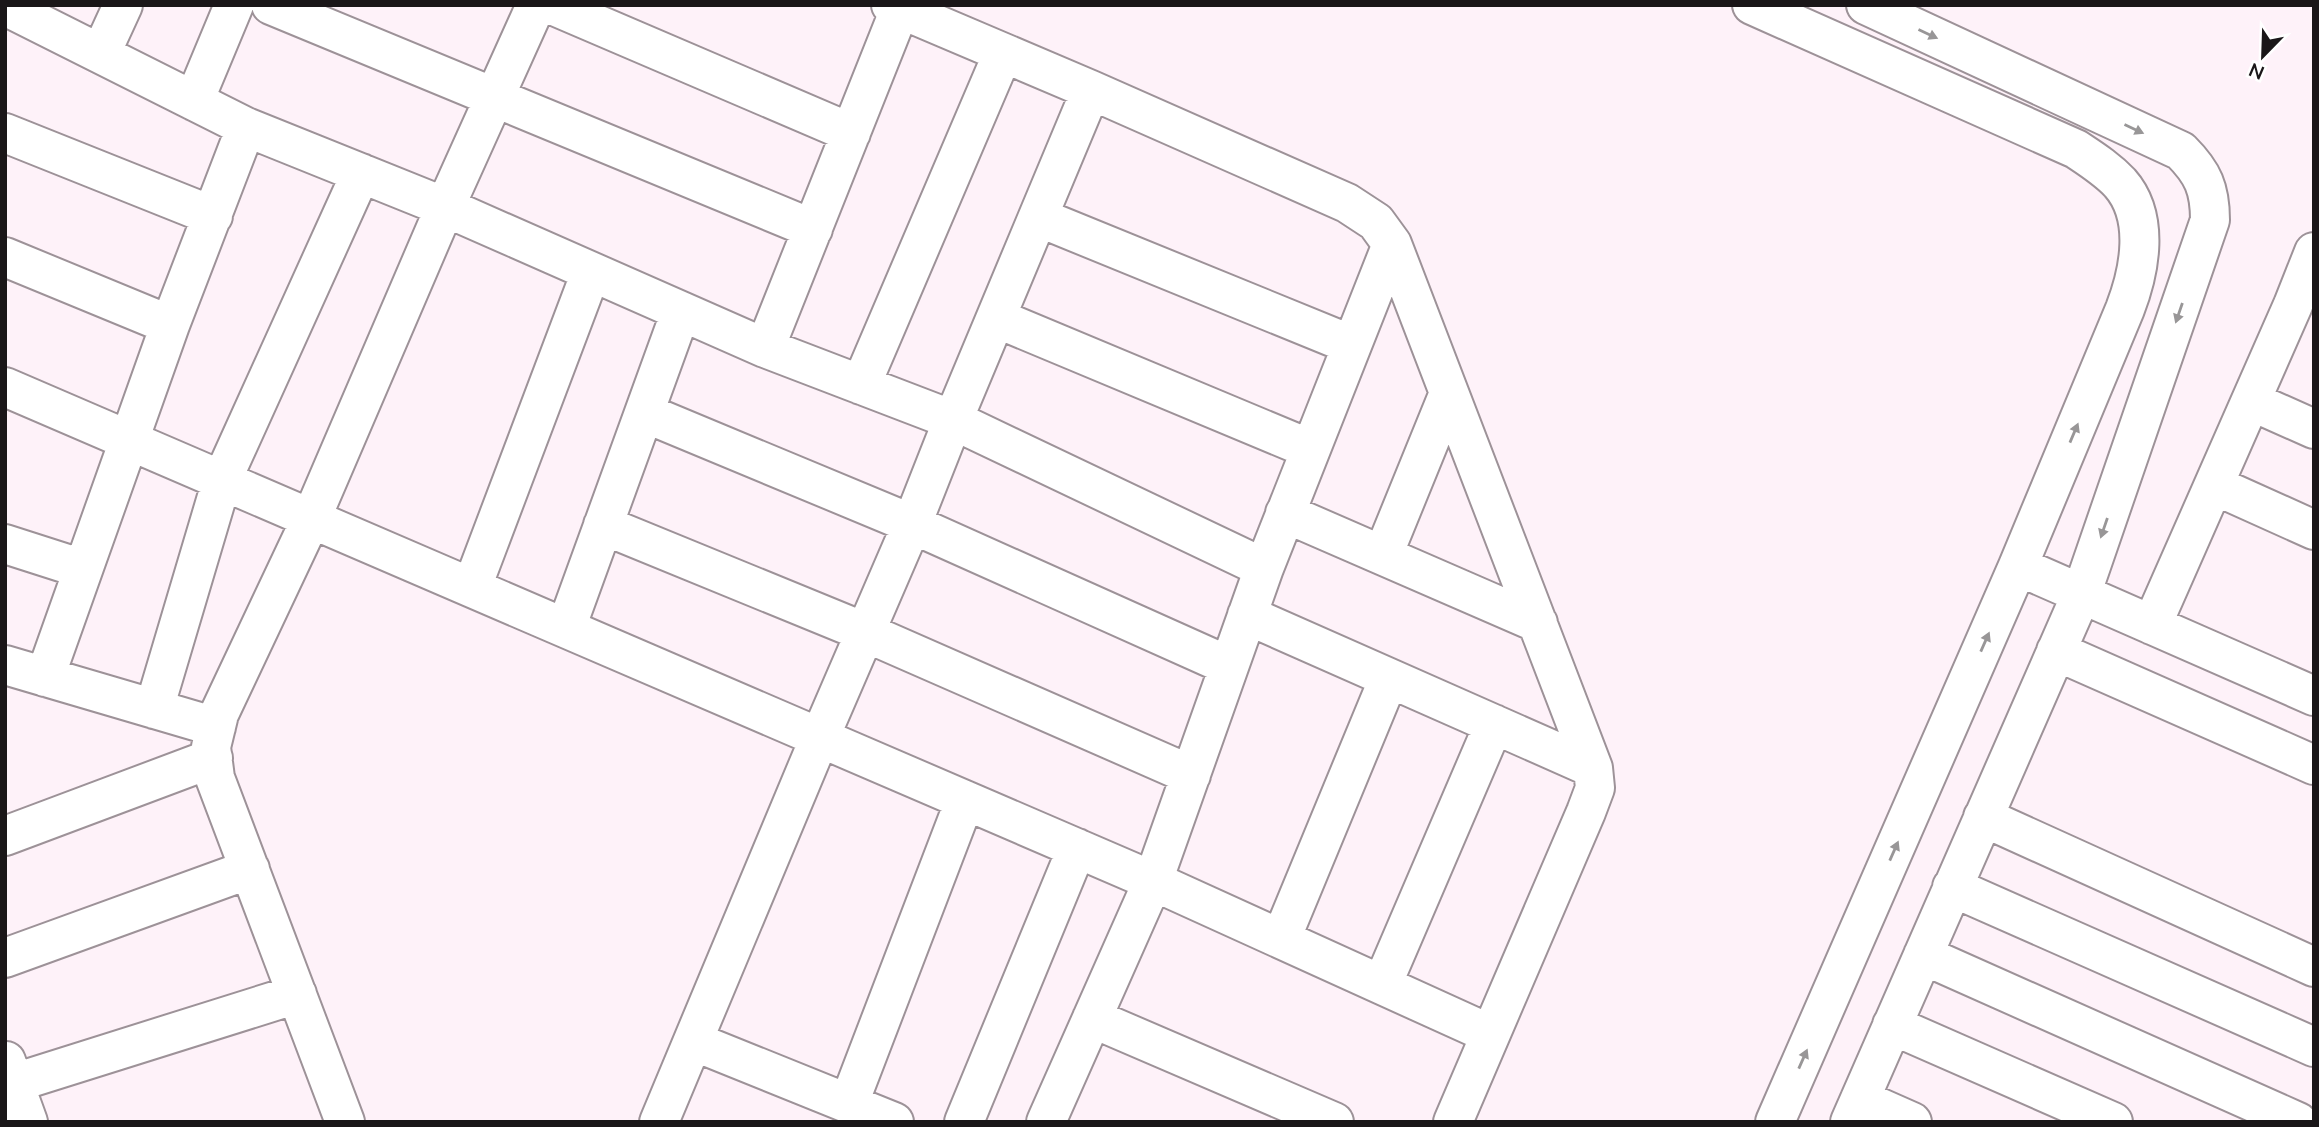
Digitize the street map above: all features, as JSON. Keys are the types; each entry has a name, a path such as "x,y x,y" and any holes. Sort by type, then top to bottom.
{"street":[{"path":"101,52 123,5"},
{"path":"194,101 234,5"},
{"path":"271,5 813,229"},
{"path":"345,1122 215,778 214,743 219,714 311,519 445,207 536,5"},
{"path":"552,5 851,133"},
{"path":"1752,5 2076,149 2109,172 2129,196 2138,231 2137,270 2132,292 2018,566 1775,1122"},
{"path":"1866,5 2181,151 2206,183 2210,220 2081,595 1855,1110 1912,1122"},
{"path":"5,6 246,127 445,207 765,348 953,420 1264,568"},
{"path":"765,348 851,133 896,7 1347,203 1376,222 1392,244 1594,768 1595,789 1586,812 1453,1122"},
{"path":"861,385 1003,53"},
{"path":"659,1122 820,737 867,633 1091,90"},
{"path":"45,677 170,325 246,127"},
{"path":"5,133 213,216"},
{"path":"153,709 222,480 361,173"},
{"path":"1038,217 1352,345"},
{"path":"1054,1119 1092,1018 1153,881 1264,568 1392,244"},
{"path":"2152,625 2251,401 2304,310 2314,252"},
{"path":"5,257 170,325"},
{"path":"472,587 591,271"},
{"path":"566,628 681,311"},
{"path":"996,318 1310,449"},
{"path":"5,387 1153,881 1490,1034"},
{"path":"1382,555 1449,393"},
{"path":"2251,401 2314,429"},
{"path":"645,413 912,524 1229,666"},
{"path":"2214,485 2314,530"},
{"path":"1285,513 1538,623"},
{"path":"603,525 867,633 1191,775"},
{"path":"5,544 83,569"},
{"path":"2018,566 2314,696"},
{"path":"1247,615 1594,768"},
{"path":"2056,651 2314,765"},
{"path":"5,665 153,709 214,743"},
{"path":"1280,939 1389,678"},
{"path":"1382,985 1494,724"},
{"path":"5,836 214,743"},
{"path":"849,1103 965,800"},
{"path":"1983,817 2314,967"},
{"path":"964,1122 1077,848"},
{"path":"5,958 250,869"},
{"path":"1952,887 2314,1047"},
{"path":"1923,955 2298,1122"},
{"path":"29,1122 10,1071 297,994"},
{"path":"1092,1018 1334,1122"},
{"path":"1892,1025 2113,1122"},
{"path":"693,1041 894,1122"}]}
